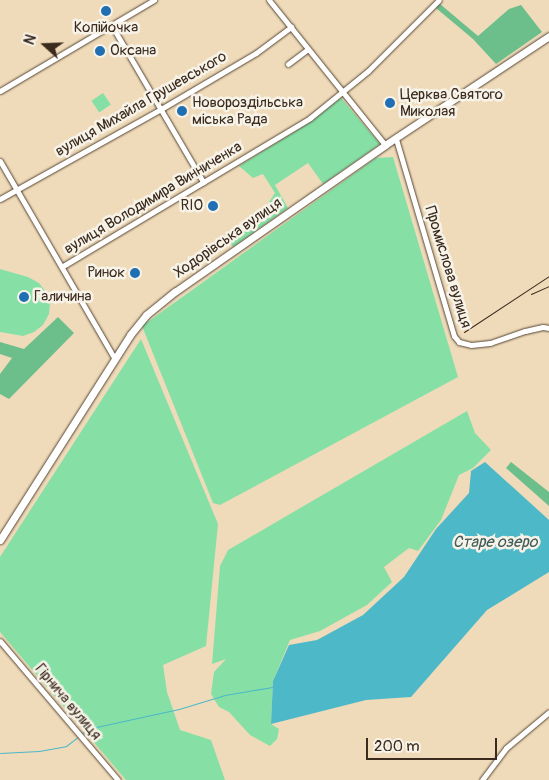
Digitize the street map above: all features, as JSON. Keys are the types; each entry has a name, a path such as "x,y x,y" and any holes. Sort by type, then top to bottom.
{"main road":[{"name":"Ходорівська вулиця","path":"0,540 138,323 154,309 386,145 549,36"}],"street":[{"path":"0,91 154,0"},
{"path":"269,0 342,93 386,145"},
{"name":"вулиця Володимира Винниченка","path":"63,266 310,118 368,71 439,0"},
{"path":"112,26 203,182"},
{"name":"вулиця Михайла Грушевського","path":"0,199 162,109 256,53 291,27"},
{"path":"288,64 308,49"},
{"name":"Промислова вулиця","path":"396,139 454,336 459,342 472,345 490,343 543,327 549,328"},
{"path":"0,161 115,358"},
{"name":"Гірнича вулиця","path":"0,641 118,780"},
{"path":"482,780 506,748 549,712"}],"green space":[{"path":"440,4 478,36 509,9 521,5 542,32 496,64 473,39 436,8"},
{"path":"103,93 111,105 99,112 91,101"},
{"path":"341,98 380,144 323,184 308,163 275,185 288,208 233,247 225,235 265,208 275,193 263,174 253,178 239,166 312,121"},
{"path":"393,157 458,377 220,505 213,503 142,326 376,158"},
{"name":"Галичина","path":"0,269 28,277 39,283 46,292 50,303 49,314 43,325 34,332 23,336 0,332"},
{"path":"58,317 74,333 9,399 0,394 0,374 12,358 0,354 0,342 24,349"},
{"path":"141,339 218,524 206,646 163,665 167,692 180,730 211,740 225,780 126,780 0,632 0,557"},
{"path":"467,411 475,433 491,450 473,468 459,475 441,520 418,551 409,548 384,567 392,582 367,605 320,631 290,640 273,681 271,724 279,729 277,739 270,746 250,735 229,712 219,707 211,694 214,672 226,659 212,664 220,566 228,550"},
{"path":"511,462 549,492 549,506 506,468"}],"water":[{"name":"Старе озеро","path":"485,462 549,520 549,572 487,610 411,697 366,700 271,724 273,681 289,645 317,640 363,615 404,577 436,529 469,493 471,471"}],"waterway":[{"path":"81,734 87,729 179,709 225,695 272,687"},
{"path":"0,753 39,751 66,746 78,737"}],"railway":[{"path":"464,332 549,276"},
{"path":"531,294 549,286"}],"place":[{"name":"Копійочка","path":"106,11"},
{"name":"Оксана","path":"100,51"},
{"name":"Церква Святого Миколая","path":"390,103"},
{"name":"Новороздільська міська Рада","path":"182,111"},
{"name":"RIO","path":"213,206"},
{"name":"Ринок","path":"135,273"},
{"name":"Галичина","path":"24,297"}]}
